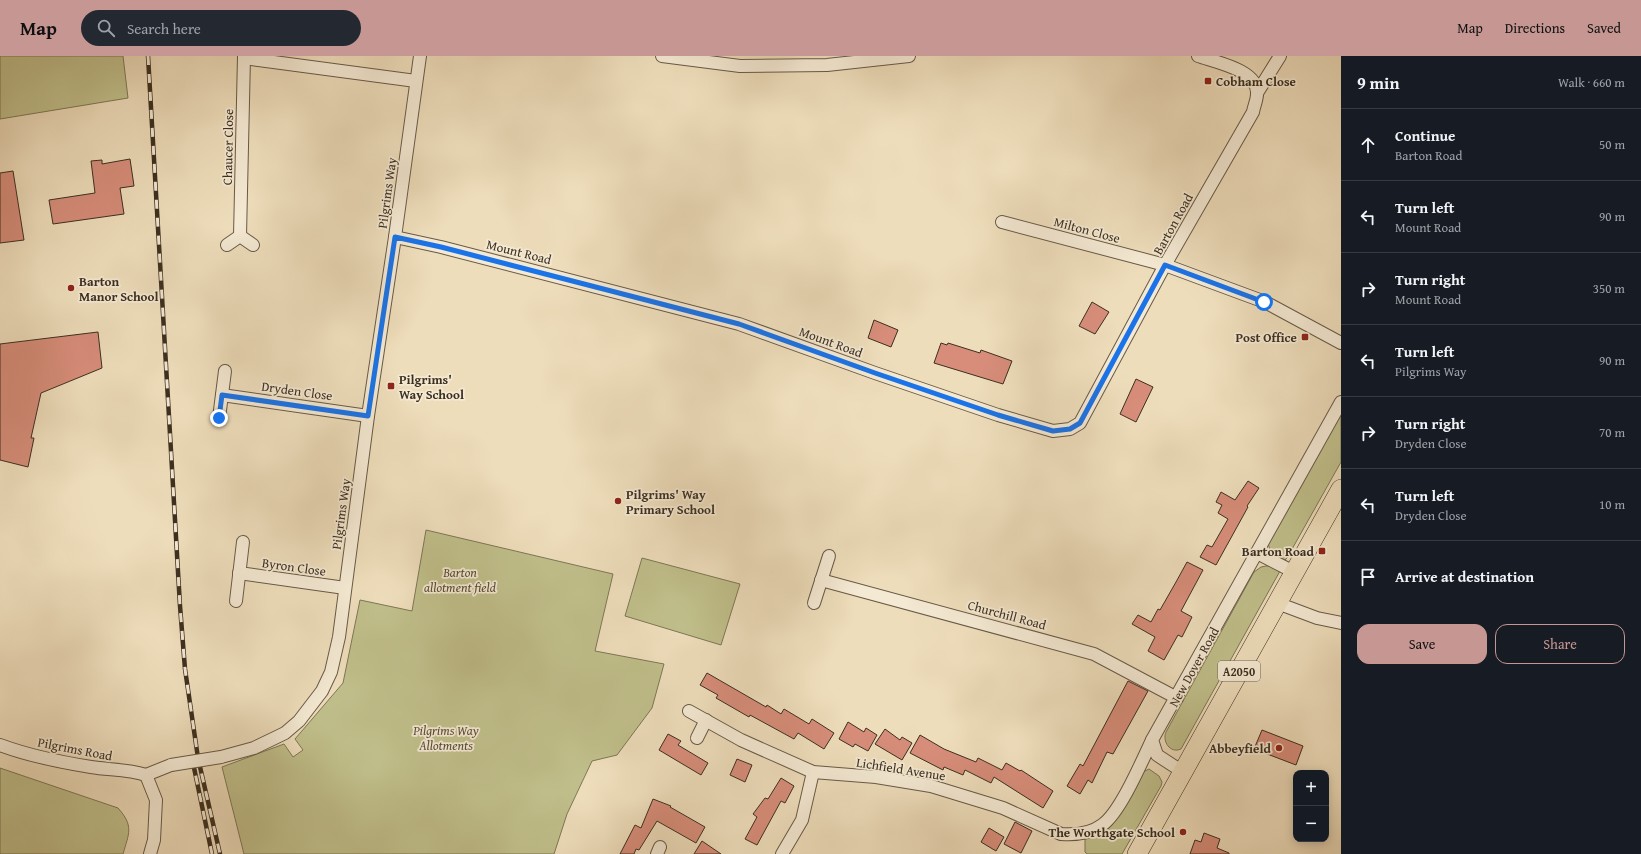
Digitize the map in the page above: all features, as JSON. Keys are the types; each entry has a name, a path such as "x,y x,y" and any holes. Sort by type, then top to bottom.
{"main road":[{"name":"A2050","path":"1137,854 1294,572 1339,497"}],"street":[{"name":"Pilgrims Way","path":"146,775 171,765 221,757 254,748 285,734 299,721 322,690 331,672 339,637 368,416 420,56"},
{"path":"662,56 740,66 827,65 909,56"},
{"path":"1198,56 1241,71 1253,80 1257,93"},
{"path":"1257,93 1280,56"},
{"name":"Chaucer Close","path":"240,236 244,57 416,81"},
{"name":"Barton Road","path":"1257,93 1252,112 1165,265 1264,302 1341,343"},
{"name":"Milton Close","path":"1002,222 1165,265"},
{"path":"227,245 240,236 253,245"},
{"name":"Mount Road","path":"395,237 448,249 739,324 983,410 1053,431 1070,429 1080,423 1165,265"},
{"path":"219,418 224,370"},
{"name":"Dryden Close","path":"222,395 368,416"},
{"name":"New Dover Road","path":"1152,740 1177,698 1341,402"},
{"path":"236,601 243,542"},
{"path":"1257,553 1294,572"},
{"path":"814,603 828,556"},
{"name":"Byron Close","path":"239,573 345,588"},
{"name":"Churchill Road","path":"821,580 1094,654 1177,698"},
{"path":"1277,603 1317,618 1341,623"},
{"name":"Lichfield Avenue","path":"689,711 741,740 812,772 876,777 931,786 1003,808 1061,834 1080,834 1092,831 1102,826 1111,817 1136,773 1152,740"},
{"path":"697,738 706,720"},
{"path":"1152,740 1156,755 1183,772"},
{"name":"Pilgrims Road","path":"0,746 53,761 116,771 132,771 146,775"},
{"name":"Lichfield Avenue","path":"1136,773 1156,755"},
{"path":"782,854 802,820 812,772"},
{"path":"146,775 156,800 154,840 150,854"}],"green space":[{"path":"0,56 123,56 128,98 0,119"},
{"path":"1341,412 1341,462 1287,558 1283,562 1271,551 1268,542"},
{"name":"Pilgrims Way Allotments","path":"426,530 613,574 595,651 664,664 652,708 617,755 592,761 567,814 554,854 244,854 222,767 284,744 293,757 303,750 295,739 343,683 360,600 412,611"},
{"path":"642,558 740,584 721,645 625,616"},
{"path":"1272,566 1280,571 1181,749 1173,750 1166,743 1166,732 1254,572 1261,567"},
{"path":"0,768 118,808 126,820 129,830 123,854 0,854"},
{"path":"1149,769 1159,776 1162,782 1161,786 1122,854 1087,854 1085,852 1085,839 1105,831 1112,825 1143,772"}],"building":[{"path":"130,159 134,186 120,188 124,214 53,224 49,200 95,193 91,161 102,160 102,164"},
{"path":"13,171 24,240 0,243 0,173"},
{"path":"1092,302 1109,312 1095,334 1079,326"},
{"path":"874,320 898,330 891,347 868,338"},
{"name":"Barton Manor School","path":"98,332 102,368 41,393 31,438 34,438 28,467 0,460 0,344"},
{"path":"941,343 947,345 948,343 980,353 981,350 1012,361 1003,384 934,363"},
{"path":"1136,379 1153,387 1136,422 1120,414"},
{"path":"1248,481 1259,488 1247,506 1248,507 1216,565 1200,557 1207,545 1212,547 1228,519 1218,513 1222,505 1216,502 1221,492 1235,500"},
{"path":"1187,562 1203,570 1181,611 1192,617 1182,637 1178,635 1164,660 1148,651 1155,637 1132,624 1138,615 1151,622 1158,609 1160,610"},
{"path":"707,673 766,707 767,705 781,714 784,709 809,724 812,719 834,733 824,749 798,733 794,739 750,715 749,717 716,698 718,695 700,685"},
{"path":"1128,681 1148,691 1113,754 1107,752 1092,783 1088,780 1080,794 1067,786 1080,764 1083,766"},
{"path":"848,722 864,732 866,728 877,735 868,751 855,744 853,747 839,739"},
{"path":"885,729 900,740 902,737 912,743 902,760 875,744"},
{"name":"Abbeyfield","path":"1262,730 1303,746 1296,765 1254,749"},
{"path":"668,734 681,741 678,745 708,763 701,775 659,750"},
{"path":"920,735 944,749 976,762 978,758 1002,770 1006,763 1020,771 1021,770 1053,791 1043,808 994,777 991,783 965,770 963,775 944,767 943,770 910,753"},
{"path":"737,759 752,765 745,782 730,775"},
{"path":"781,778 794,786 785,803 781,801 757,845 745,839 757,817 753,814 765,798 768,799"},
{"path":"653,799 671,806 670,807 705,827 696,843 657,821 639,850 636,849 634,854 620,854 635,825 641,828"},
{"path":"1015,822 1032,831 1021,853 1004,844"},
{"path":"989,828 1004,837 996,851 981,842"},
{"path":"1204,833 1220,839 1217,848 1229,854 1190,854 1195,840 1201,842"},
{"path":"702,841 721,854 694,854"}],"railway":[{"path":"148,56 185,669 198,758 220,854"},
{"path":"192,758 212,854"}],"place":[{"name":"Cobham Close","path":"1208,81"},
{"name":"Barton Manor School","path":"71,288"},
{"name":"Post Office","path":"1305,337"},
{"name":"Pilgrims' Way School","path":"391,386"},
{"name":"Pilgrims' Way Primary School","path":"618,501"},
{"name":"Barton Road","path":"1322,551"},
{"name":"Abbeyfield","path":"1279,748"},
{"name":"The Worthgate School","path":"1183,832"}],"route":[{"path":"219,418 222,395 368,416 395,237 441,247 739,324 998,415 1053,431 1070,429 1080,423 1165,265 1264,302"}],"park label":[{"name":"Barton allotment field","path":"460,580"}]}
